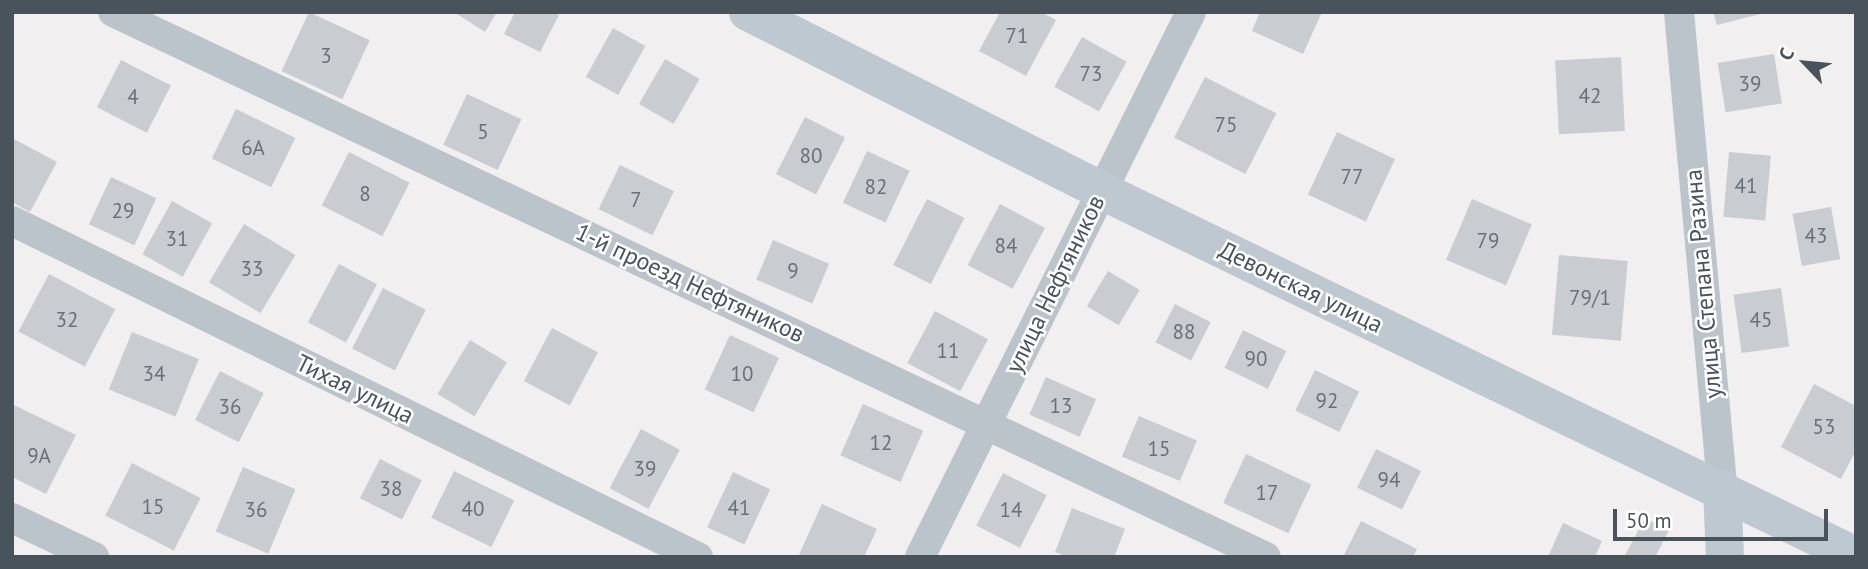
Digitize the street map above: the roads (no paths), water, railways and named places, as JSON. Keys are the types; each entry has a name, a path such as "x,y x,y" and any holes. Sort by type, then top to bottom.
{"main road":[{"name":"Девонская улица","path":"748,12 1102,191 1856,556"},
{"name":"улица Степана Разина","path":"1722,489 1725,557"}],"street":[{"name":"1-й проезд Нефтяников","path":"113,12 987,422 1266,557"},
{"name":"улица Нефтяников","path":"920,557 1191,12"},
{"name":"улица Степана Разина","path":"1678,12 1722,489"},
{"name":"Тихая улица","path":"12,221 698,557"},
{"path":"12,518 94,557"}]}
